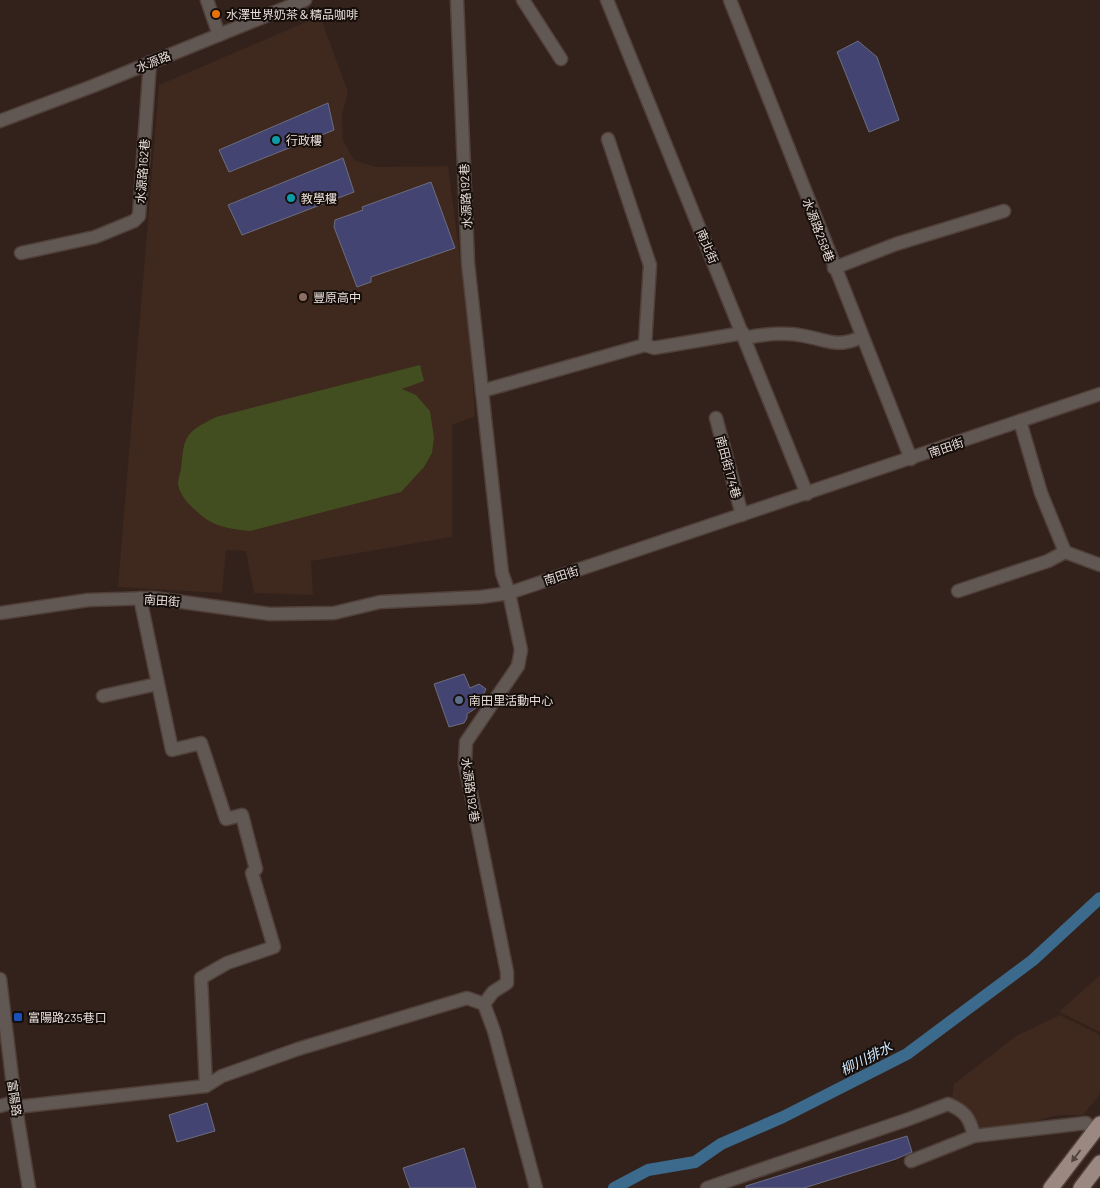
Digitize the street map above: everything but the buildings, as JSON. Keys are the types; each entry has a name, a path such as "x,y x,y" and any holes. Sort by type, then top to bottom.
{"main road":[{"path":"1051,1188 1097,1128"},
{"path":"1081,1188 1100,1163"}],"street":[{"path":"207,0 219,35"},
{"name":"水源路","path":"0,121 219,35 272,6 305,0"},
{"name":"水源路192巷","path":"457,0 468,263 502,574 509,593 521,650 518,666 466,742 466,764 472,806 507,972 507,983 494,992 484,1004"},
{"path":"523,0 561,59"},
{"name":"南北街","path":"607,0 807,494"},
{"name":"水源路258巷","path":"730,0 834,268 911,459"},
{"name":"水源路162巷","path":"21,253 95,237 134,221 139,216 150,62"},
{"path":"608,139 650,265 645,344"},
{"path":"834,268 896,244 1004,211"},
{"path":"482,392 645,344 654,348 761,334 789,334 836,344 848,343 862,337"},
{"name":"南田街","path":"0,613 88,600 140,598 208,604 270,614 334,613 380,602 480,597 509,593 1100,394"},
{"name":"南田街174巷","path":"716,418 742,515"},
{"path":"1020,421 1041,493 1065,552 1100,565"},
{"path":"958,591 1048,561 1065,552"},
{"path":"140,598 172,750 201,743 226,819 242,815 256,869 252,873 274,947 227,963 200,978 206,1086"},
{"path":"103,696 157,684"},
{"name":"富陽路","path":"0,979 29,1188"},
{"path":"0,1106 206,1086 222,1076 298,1049 467,998 484,1004 494,1031 536,1188"},
{"path":"707,1188 948,1104 962,1110 971,1122 974,1136"},
{"path":"911,1162 974,1136 1086,1123 1097,1128"}],"shaded area":[{"name":"豐原高中","path":"320,16 348,92 342,115 343,140 354,160 376,167 448,166 470,336 475,416 452,425 452,537 311,561 313,595 254,593 246,551 226,550 222,593 118,587 159,85"},
{"path":"1100,975 1100,1032 1059,1012"},
{"path":"1060,1015 1100,1035 1100,1094 1083,1115 1057,1115 1030,1123 973,1132 976,1124 965,1106 952,1100 954,1084 1016,1036"}],"green space":[{"path":"420,365 424,381 402,389 416,395 430,411 434,438 432,453 424,467 401,492 250,531 223,527 209,521 196,511 182,495 178,482 185,442 192,432 206,422 216,417"}],"waterway":[{"name":"柳川排水","path":"614,1188 648,1170 695,1162 721,1144 783,1117 907,1054 1033,960 1100,898"}],"place":[{"name":"水澤世界奶茶＆精品咖啡","path":"216,14"},
{"name":"行政樓","path":"276,140"},
{"name":"教學樓","path":"291,198"},
{"name":"豐原高中","path":"303,297"},
{"name":"南田里活動中心","path":"459,700"},
{"name":"富陽路235巷口","path":"18,1017"}]}
